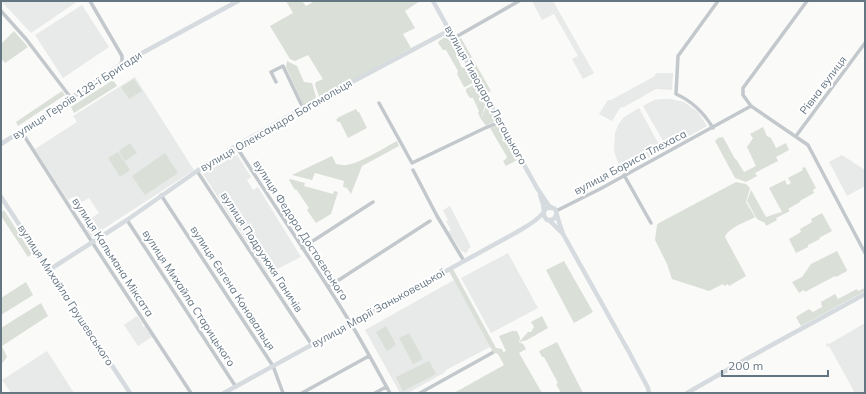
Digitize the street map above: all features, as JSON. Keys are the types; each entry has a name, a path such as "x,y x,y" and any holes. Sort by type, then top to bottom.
{"street":[{"path":"90,1 122,56 129,60"},
{"name":"вулиця Героїв 128-ї Бригади","path":"1,144 120,65 238,1"},
{"name":"вулиця Тиводара Легоцького","path":"433,1 538,190 549,206 555,211 563,234 629,352 648,390 652,393"},
{"path":"454,38 519,1"},
{"path":"712,128 706,117 694,105 676,94 678,56 718,1"},
{"path":"807,1 743,88 743,94 751,106 808,145 865,253"},
{"path":"1,11 30,44 71,98"},
{"name":"вулиця Олександра Богомольця","path":"49,270 127,220 196,171 236,146 303,108 450,30"},
{"name":"Рівна вулиця","path":"796,136 865,43"},
{"path":"120,65 122,56"},
{"path":"276,82 272,72 283,66 303,108"},
{"path":"379,103 412,163 500,122"},
{"name":"вулиця Бориса Тлехаса","path":"555,211 751,106"},
{"name":"вулиця Кальмана Міксата","path":"20,131 191,393"},
{"name":"вулиця Федора Достоєвського","path":"236,146 328,287 390,393"},
{"path":"413,170 436,216 464,261"},
{"name":"вулиця Подружжя Ганичів","path":"196,171 312,345"},
{"path":"624,175 651,224"},
{"name":"вулиця Тиводара Легоцького","path":"538,190 543,204 543,212"},
{"name":"вулиця Євгена Коновальця","path":"162,195 273,366 283,393"},
{"name":"вулиця Михайла Грушевського","path":"1,197 130,393"},
{"path":"302,248 373,202"},
{"path":"548,207 555,211 554,219 548,220 544,216 543,212 548,207"},
{"name":"вулиця Марії Заньковецької","path":"224,393 532,223 543,212"},
{"name":"вулиця Михайла Старицького","path":"127,220 236,386"},
{"name":"вулиця Тиводара Легоцького","path":"548,220 563,234"},
{"name":"вулиця Марії Заньковецької","path":"532,223 548,220"},
{"path":"328,287 430,222"},
{"path":"687,393 865,294"},
{"path":"420,393 492,353"},
{"path":"302,393 369,356"},
{"path":"375,393 386,387"}],"shaded area":[{"path":"1,1 78,1 31,33"},
{"path":"286,1 302,1 306,6 315,1 420,1 405,11 415,28 403,34 411,48 321,97 319,96 315,85 316,82 323,79 308,55 295,61 290,59 270,26 293,13"},
{"path":"532,1 553,1 594,73 583,79 572,59 578,56 554,14 542,20"},
{"path":"82,5 109,47 63,78 35,35"},
{"path":"14,31 28,47 5,63 1,58 1,44"},
{"path":"448,35 460,55 457,57 462,68 466,66 474,81 465,87 446,50 443,50 438,43"},
{"path":"461,38 491,91 487,93 457,40"},
{"path":"287,61 297,66 304,82 312,83 316,97 304,106 286,67"},
{"path":"656,73 673,73 672,90 656,89 620,108 612,121 599,114 608,100 611,100 655,76"},
{"path":"135,77 194,170 91,237 83,224 99,213 89,198 80,203 75,196 68,200 35,149 77,122 73,116"},
{"path":"134,79 142,91 129,99 121,87"},
{"path":"113,80 117,86 74,113 71,107"},
{"path":"475,84 486,102 481,119 473,98 470,98 466,92 466,89"},
{"path":"62,91 65,95 18,126 16,122"},
{"path":"671,99 684,102 698,112 707,126 667,148 643,106 654,100"},
{"path":"487,104 497,120 486,126 481,119"},
{"path":"639,108 662,150 623,172 614,151 615,133 618,125 624,117"},
{"path":"356,109 367,128 348,138 340,122 336,120"},
{"path":"500,125 518,158 506,166 503,161 507,157 490,128"},
{"path":"763,127 767,136 771,138 776,148 786,143 789,150 776,157 778,161 755,173 757,176 746,182 735,178 715,141 718,138 723,137 744,172 756,166 747,147 753,138 750,134"},
{"path":"397,141 399,146 362,166 351,194 347,188 343,187 344,181 315,173 312,180 292,175 332,156 336,164 348,165 370,156"},
{"path":"130,143 137,153 125,161 119,151"},
{"path":"118,152 130,170 120,177 108,158"},
{"path":"165,153 178,173 145,195 132,176"},
{"path":"236,153 251,177 247,180 253,190 258,187 301,257 268,274 203,174"},
{"path":"842,155 865,170 865,186 847,196 829,162"},
{"path":"805,167 816,188 813,190 814,193 788,209 790,211 776,218 777,220 766,226 765,223 757,219 747,201 751,190 766,217 782,212 769,188 785,180 787,185 791,183 788,178 803,170 802,168"},
{"path":"289,180 305,183 304,186 333,194 334,191 338,192 331,214 316,223 307,210 309,208 296,189 295,190"},
{"path":"736,182 746,184 750,188 746,202 755,217 733,228 725,237 746,276 729,286 728,284 724,286 723,284 709,291 672,279 667,264 655,240 657,225"},
{"path":"450,206 471,247 465,253 463,251 462,252 448,231 451,230 446,221 448,220 443,210"},
{"path":"1,210 2,212 4,210 32,254 28,257 1,216"},
{"path":"822,213 832,231 796,253 789,239 801,232 800,229 812,222 811,219"},
{"path":"837,251 847,271 805,292 804,290 799,293 792,282 802,277 811,264"},
{"path":"508,253 538,308 491,333 461,278"},
{"path":"564,261 593,312 574,323 546,270"},
{"path":"453,269 496,348 502,349 503,352 506,351 499,336 512,331 517,331 520,338 519,342 523,344 526,349 519,353 542,393 454,393 504,365 498,354 493,354 491,352 492,350 449,271"},
{"path":"454,280 490,347 446,370 444,373 408,393 400,393 365,330"},
{"path":"26,282 33,295 1,315 1,298"},
{"path":"865,288 865,291 801,326 796,317 809,309 813,312 822,307 821,302 835,294 838,299 857,289 858,291"},
{"path":"41,303 48,316 2,346 7,357 1,365 1,328"},
{"path":"137,316 143,324 143,327 145,326 152,337 138,346 124,325"},
{"path":"542,316 548,328 527,340 519,342 528,332 531,332 534,327 531,322"},
{"path":"865,323 865,393 855,393 829,346 827,347 826,344 829,344"},
{"path":"386,326 396,345 387,351 376,332"},
{"path":"409,333 423,359 413,364 399,338"},
{"path":"557,342 583,393 561,393 556,384 558,383 544,357 542,357 539,351"},
{"path":"47,351 74,393 11,393 2,380"},
{"path":"429,361 436,374 403,391 396,377"}]}
